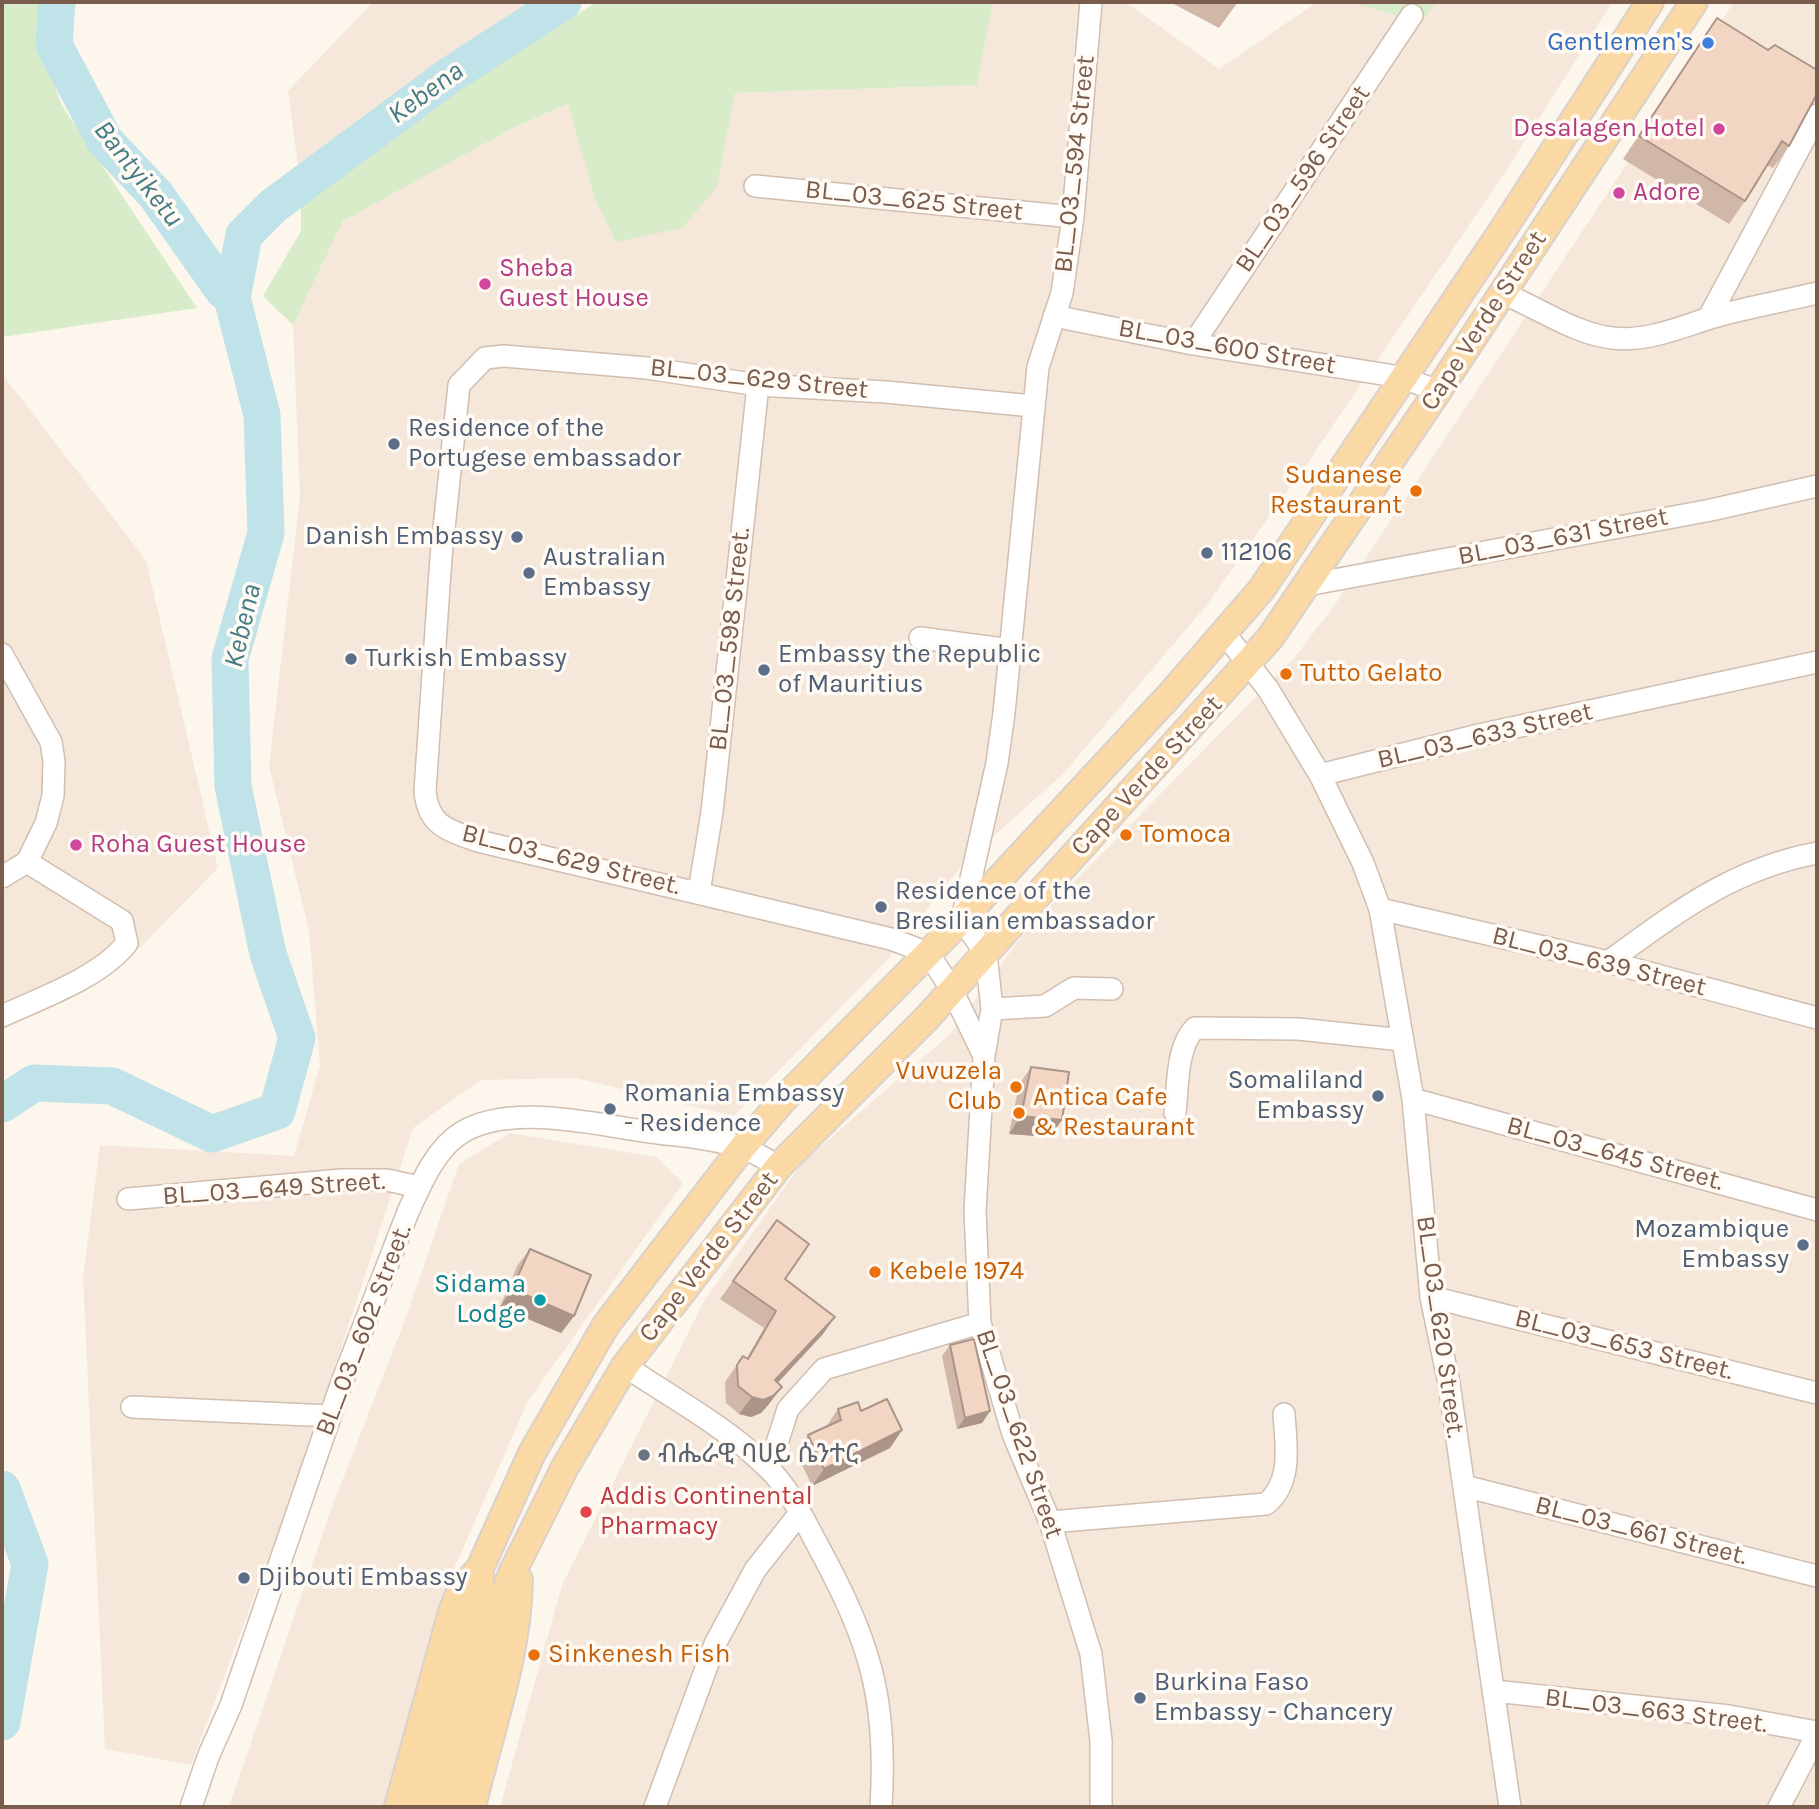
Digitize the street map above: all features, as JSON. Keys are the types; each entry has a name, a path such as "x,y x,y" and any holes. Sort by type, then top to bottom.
{"main road":[{"name":"Cape Verde Street","path":"421,1807 480,1591 480,1568 532,1453 575,1375 607,1325 742,1148 782,1101 962,919 1224,634 1285,557 1401,377 1504,228 1650,2"},
{"name":"Cape Verde Street","path":"445,1807 506,1589 565,1467 625,1366 779,1166 986,954 1249,664 1307,585 1438,391 1694,2"},
{"path":"472,1807 516,1617 520,1559"},
{"path":"398,1807 452,1612 461,1589 480,1568"}],"street":[{"name":"BL_03_594 Street","path":"962,919 997,763 1011,650 1033,406 1043,346 1062,293 1073,217 1091,2"},
{"name":"BL_03_596 Street","path":"1193,344 1412,15"},
{"path":"1708,319 1817,115"},
{"name":"BL_03_625 Street","path":"755,186 1073,217"},
{"path":"1502,293 1610,338 1652,336 1708,319 1817,293"},
{"name":"BL_03_600 Street","path":"1054,316 1193,344 1401,377 1438,391"},
{"name":"BL_03_629 Street","path":"485,358 504,356 647,369 758,385 886,391 1033,406"},
{"name":"BL_03_629 Street.","path":"485,358 470,371 459,386 456,406 433,657 426,757 427,811 445,828 478,841 891,939 928,953"},
{"name":"BL_03_598 Street.","path":"699,892 713,798 758,385"},
{"name":"BL_03_631 Street","path":"1307,585 1711,510 1817,485"},
{"path":"1224,634 1249,664 1320,775"},
{"path":"920,638 1011,650"},
{"path":"2,654 51,742 54,761 53,796 46,823 27,862 2,877"},
{"name":"BL_03_633 Street","path":"1320,775 1479,735 1817,662"},
{"name":"BL_03_620 Street.","path":"1320,775 1363,863 1380,909 1413,1099 1431,1297 1449,1384 1510,1807"},
{"path":"1608,962 1699,897 1737,876 1777,860 1817,853"},
{"path":"2,1016 52,993 116,957 127,943 128,933 122,921 27,862"},
{"name":"BL_03_639 Street","path":"1380,909 1608,962 1817,1018"},
{"path":"962,919 986,954"},
{"path":"928,953 952,990 984,1056"},
{"name":"BL_03_622 Street","path":"986,954 992,1009 984,1056 975,1211 979,1323 1013,1434 1050,1522 1091,1654 1101,1741 1101,1807"},
{"path":"992,1009 1045,1006 1074,988 1112,989"},
{"path":"1175,1113 1187,1036 1195,1028 1298,1029 1403,1040"},
{"name":"BL_03_645 Street.","path":"1413,1099 1817,1210"},
{"name":"BL_03_602 Street.","path":"191,1807 208,1757 231,1705 330,1416 419,1187 440,1155 460,1133 480,1124 503,1120 561,1119 742,1148 779,1166"},
{"name":"BL_03_649 Street.","path":"128,1199 342,1180 387,1180 419,1187"},
{"name":"BL_03_653 Street.","path":"1431,1297 1817,1393"},
{"path":"769,1468 788,1409 824,1369 979,1323"},
{"path":"625,1366 723,1432 769,1468 800,1513 851,1608 871,1660 883,1725 881,1807"},
{"path":"132,1406 330,1416"},
{"path":"1050,1522 1266,1504 1275,1497 1286,1468 1284,1414"},
{"name":"BL_03_661 Street.","path":"1464,1486 1817,1576"},
{"path":"655,1807 680,1733 720,1634 755,1570 800,1513"},
{"name":"BL_03_663 Street.","path":"1494,1691 1729,1716 1817,1733"},
{"path":"1779,1807 1812,1758 1817,1733"}],"shaded area":[{"path":"373,2 531,2 298,166 288,91"},
{"path":"993,2 1126,2 1219,69 1317,2 1348,2 1422,22 1437,2 1612,2 1508,168 1306,465 1206,606 1063,774 964,863 888,959 734,1116 576,1078 481,1080 413,1128 300,1474 191,1765 105,1749 83,1278 100,1145 294,1156 320,1065 309,931 269,766 300,496 293,325 343,221 515,127 569,104 595,199 717,187 735,93 977,85"},
{"path":"1734,2 1817,2 1817,1807 500,1807 562,1585 704,1301 802,1163 951,1033 1024,933 1295,657 1336,603"},
{"path":"2,374 146,560 218,868 128,960 2,1006"},
{"path":"510,1133 656,1157 683,1183 528,1401 449,1580 384,1807 229,1807 330,1512 405,1320 459,1164"}],"green space":[{"path":"2,2 43,2 41,44 61,104 197,308 2,337"},
{"path":"597,2 993,2 977,85 735,93 717,187 682,228 616,242 595,199 568,104 515,127 343,221 293,325 263,296 301,231 301,202 420,112"},
{"path":"1348,2 1437,2 1422,22"}],"building":[{"name":"Desalagen Hotel","path":"1717,18 1768,50 1775,45 1817,70 1817,94 1789,146 1782,141 1745,201 1639,136"},
{"path":"1031,1067 1069,1072 1062,1120 1021,1116"},
{"path":"777,1220 809,1244 785,1279 835,1317 775,1380 782,1387 773,1396 763,1400 752,1397 738,1386 737,1365 743,1356 748,1359 776,1311 733,1281"},
{"path":"530,1249 591,1275 574,1316 512,1289"},
{"path":"974,1339 990,1411 965,1418 950,1345"},
{"path":"887,1399 902,1430 824,1469 808,1435 841,1420 838,1409 858,1402 861,1411"}],"waterway":[{"name":"Bantyiketu","path":"57,2 54,45 105,141 156,195 223,290 232,298"},
{"name":"Kebena","path":"2,1104 34,1083 112,1086 212,1134 277,1111 297,1038 268,954 233,786 230,659 266,533 262,415 232,298 244,235 273,206 450,75 563,2"},
{"name":"Kebena","path":"2,1489 30,1564 2,1722"}],"place":[{"name":"Gentlemen's","path":"1708,43"},
{"name":"Desalagen Hotel","path":"1719,129"},
{"name":"Adore","path":"1619,193"},
{"name":"Sheba Guest House","path":"485,284"},
{"name":"Residence of the Portugese embassador","path":"394,444"},
{"name":"Sudanese Restaurant","path":"1416,491"},
{"name":"Danish Embassy","path":"517,537"},
{"name":"112106","path":"1207,553"},
{"name":"Australian Embassy","path":"529,573"},
{"name":"Turkish Embassy","path":"351,659"},
{"name":"Embassy the Republic of Mauritius","path":"764,670"},
{"name":"Tutto Gelato","path":"1286,674"},
{"name":"Tomoca","path":"1126,835"},
{"name":"Roha Guest House","path":"76,845"},
{"name":"Residence of the Bresilian embassador","path":"881,907"},
{"name":"Vuvuzela Club","path":"1016,1087"},
{"name":"Somaliland Embassy","path":"1378,1096"},
{"name":"Romania Embassy - Residence","path":"610,1109"},
{"name":"Antica Cafe & Restaurant","path":"1019,1113"},
{"name":"Mozambique Embassy","path":"1803,1245"},
{"name":"Kebele 1974","path":"875,1272"},
{"name":"Sidama Lodge","path":"540,1300"},
{"name":"ብሔራዊ ባሀይ ሴንተር","path":"644,1455"},
{"name":"Addis Continental Pharmacy","path":"586,1512"},
{"name":"Djibouti Embassy","path":"244,1578"},
{"name":"Sinkenesh Fish","path":"534,1655"},
{"name":"Burkina Faso Embassy - Chancery","path":"1140,1698"}]}
